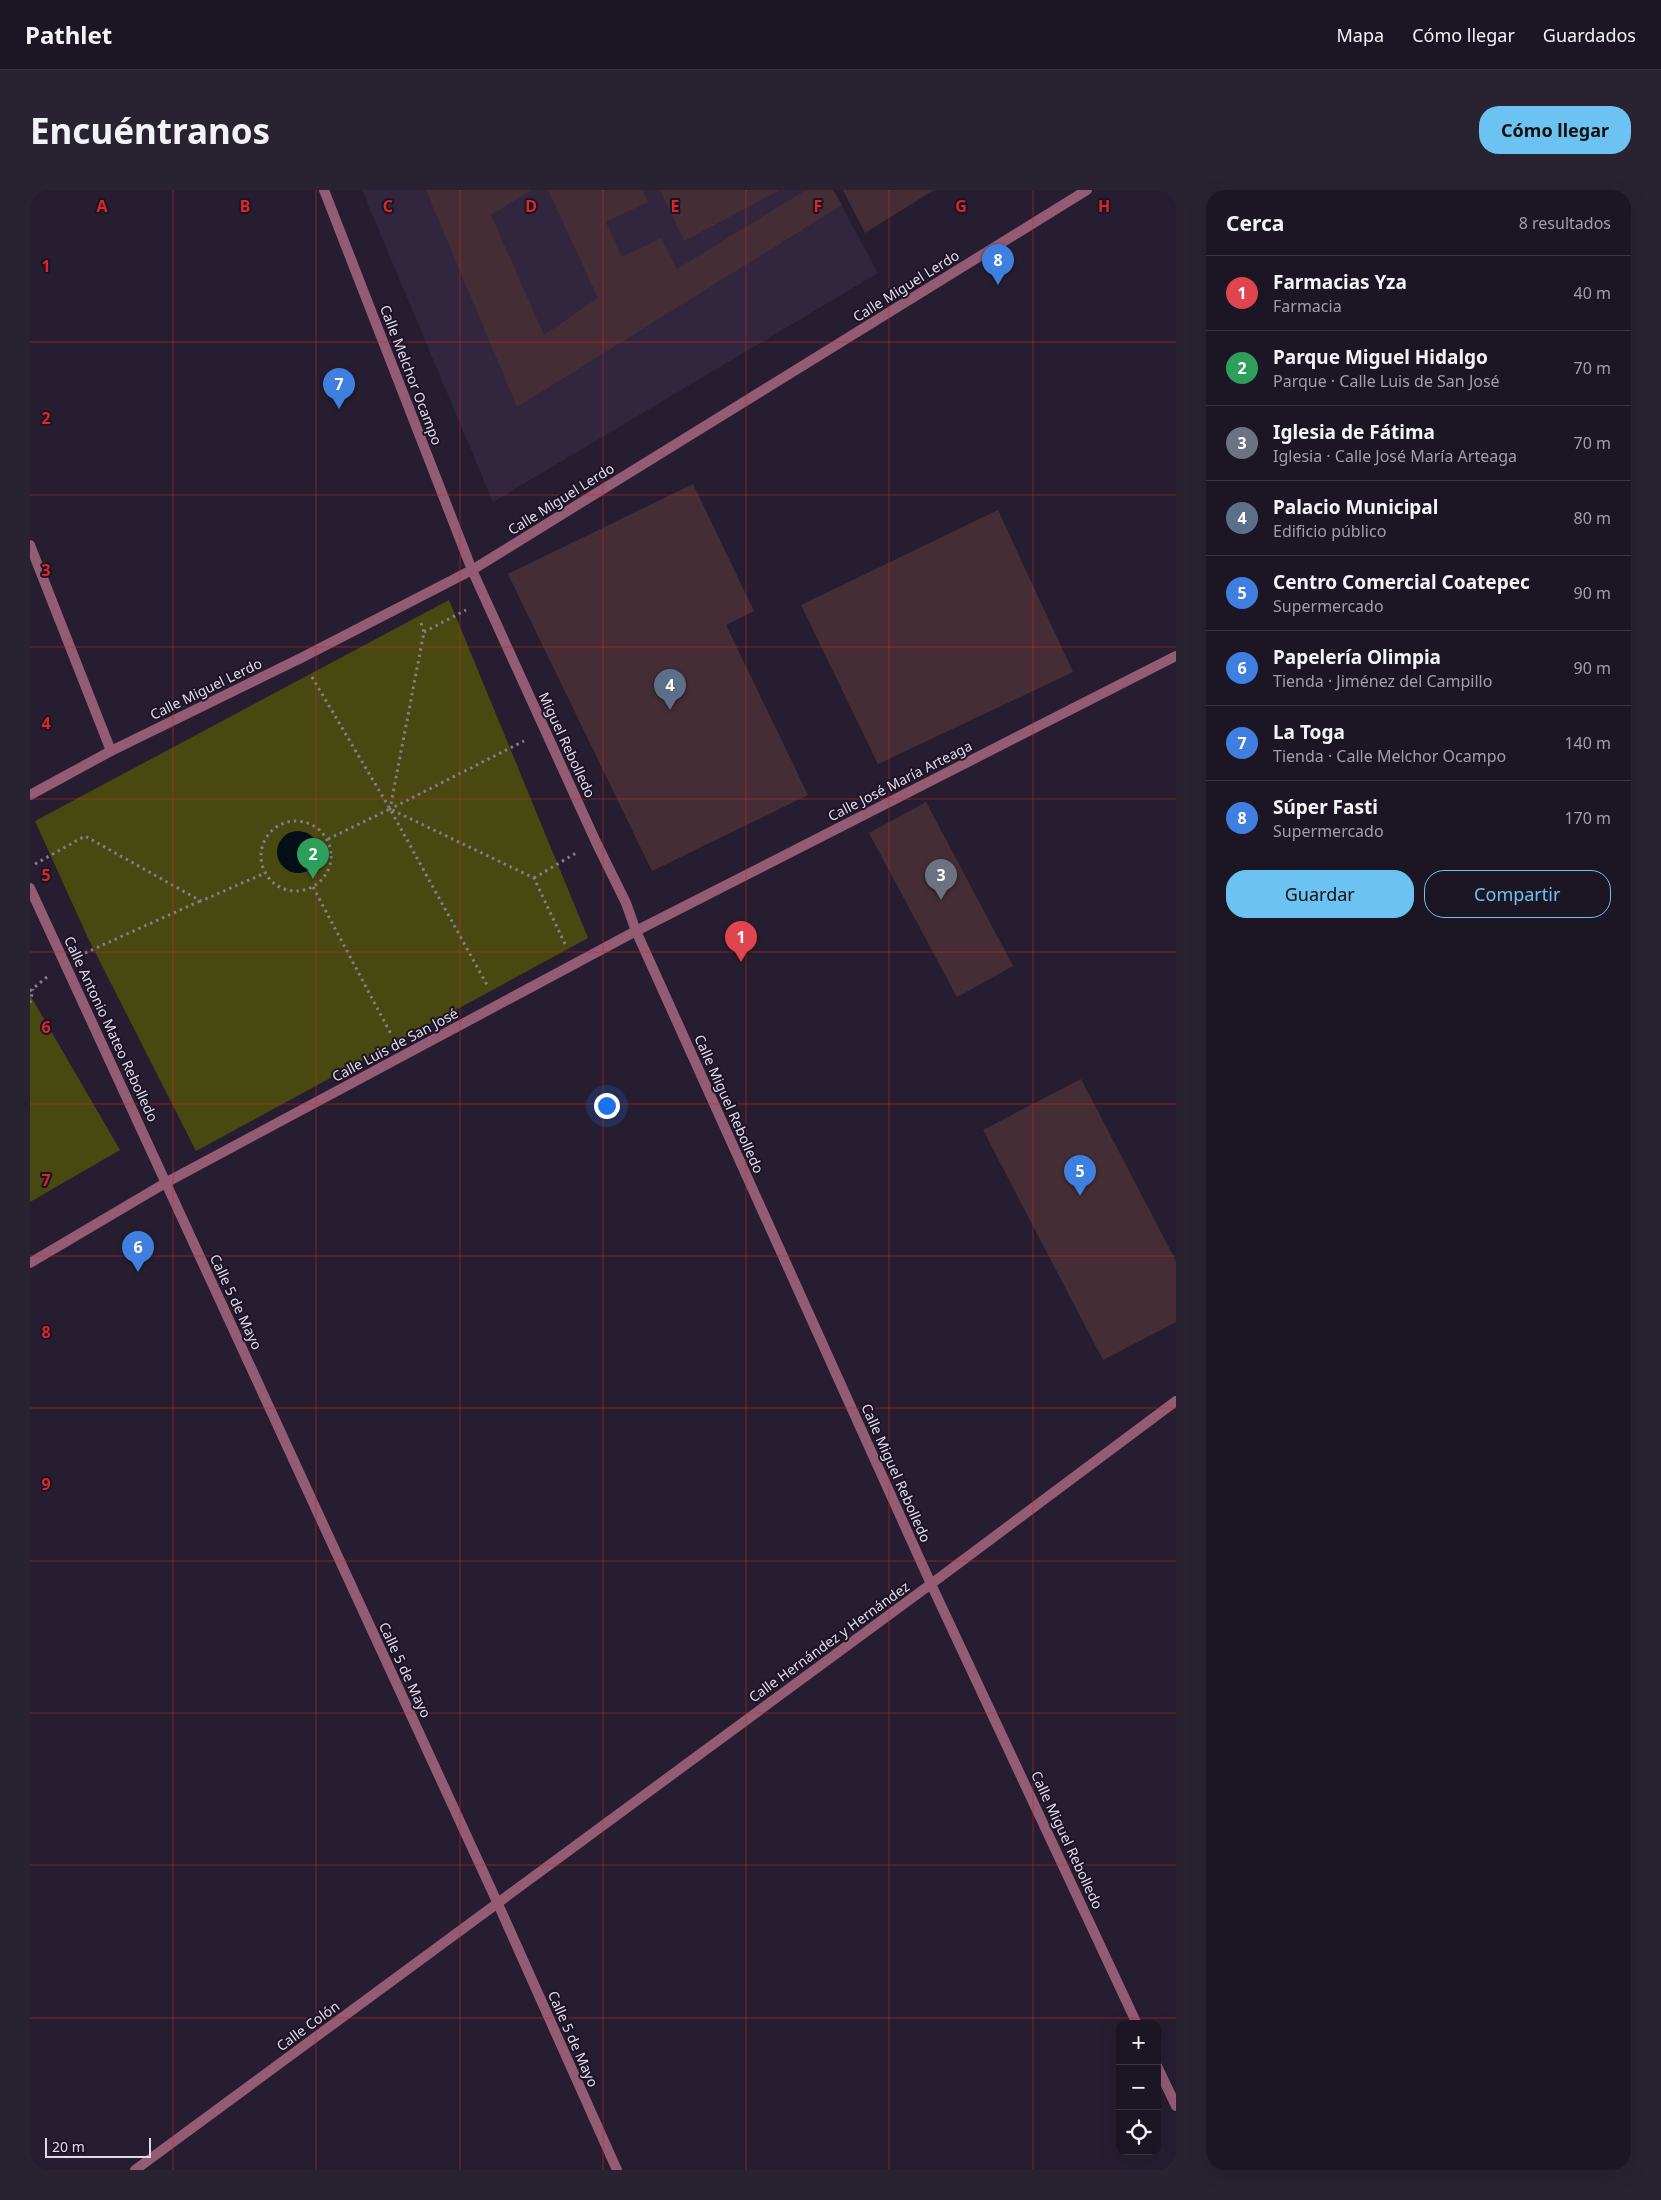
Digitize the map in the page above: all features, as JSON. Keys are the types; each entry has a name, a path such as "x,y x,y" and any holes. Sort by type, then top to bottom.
{"street":[{"name":"Calle Melchor Ocampo","path":"324,190 472,570"},
{"name":"Calle Miguel Lerdo","path":"30,795 111,751 414,601 472,570 1087,190"},
{"path":"30,545 111,751"},
{"name":"Miguel Rebolledo","path":"472,570 596,842 626,903 636,931"},
{"name":"Calle José María Arteaga","path":"636,931 1176,656"},
{"name":"Calle Antonio Mateo Rebolledo","path":"30,888 166,1182"},
{"name":"Calle Luis de San José","path":"30,1263 166,1182 636,931"},
{"name":"Calle Miguel Rebolledo","path":"636,931 931,1584 1135,2020"},
{"name":"Calle 5 de Mayo","path":"166,1182 498,1904 617,2170"},
{"name":"Calle Hernández y Hernández","path":"498,1904 1176,1401"},
{"name":"Calle Colón","path":"135,2170 498,1904"},
{"path":"1161,2074 1176,2106"}],"path":[{"path":"424,632 486,600"},
{"path":"390,808 424,632 414,601"},
{"path":"300,658 390,808 498,1005"},
{"path":"328,839 545,731"},
{"path":"390,808 534,878 574,964"},
{"path":"293,821 306,822 318,829 328,839 331,852 330,866 323,878 313,887 300,891 286,889 274,883 265,873 261,859 263,846 269,834 280,825 293,821"},
{"path":"30,867 85,836 201,901"},
{"path":"534,878 596,842"},
{"path":"64,962 265,873"},
{"path":"313,887 403,1056"},
{"path":"30,989 33,989 30,1003"}],"shaded area":[{"path":"362,190 833,190 878,273 493,502"},
{"path":"449,600 588,938 196,1151 88,938 35,821"},
{"path":"302,831 310,834 316,840 319,852 316,864 310,870 294,873 286,870 280,864 277,848 280,840 286,834"},
{"path":"30,995 120,1150 30,1202"}],"building":[{"path":"426,190 531,190 491,215 544,335 598,298 548,190 643,190 648,202 606,222 622,257 661,238 677,269 806,190 833,190 842,205 517,407"},
{"path":"660,190 780,190 684,241"},
{"path":"843,190 934,190 865,233"},
{"path":"693,484 754,611 726,625 808,795 652,871 508,574"},
{"path":"998,510 1073,672 878,764 801,605"},
{"path":"926,802 1013,966 957,997 869,833"},
{"path":"1081,1079 1176,1261 1176,1322 1103,1360 983,1130"}],"place":[{"name":"Súper Fasti","path":"998,285"},
{"name":"La Toga","path":"339,409"},
{"name":"Palacio Municipal","path":"670,710"},
{"name":"Parque Miguel Hidalgo","path":"313,879"},
{"name":"Iglesia de Fátima","path":"941,900"},
{"name":"Farmacias Yza","path":"741,962"},
{"name":"Centro Comercial Coatepec","path":"1080,1196"},
{"name":"Papelería Olimpia","path":"138,1272"}]}
